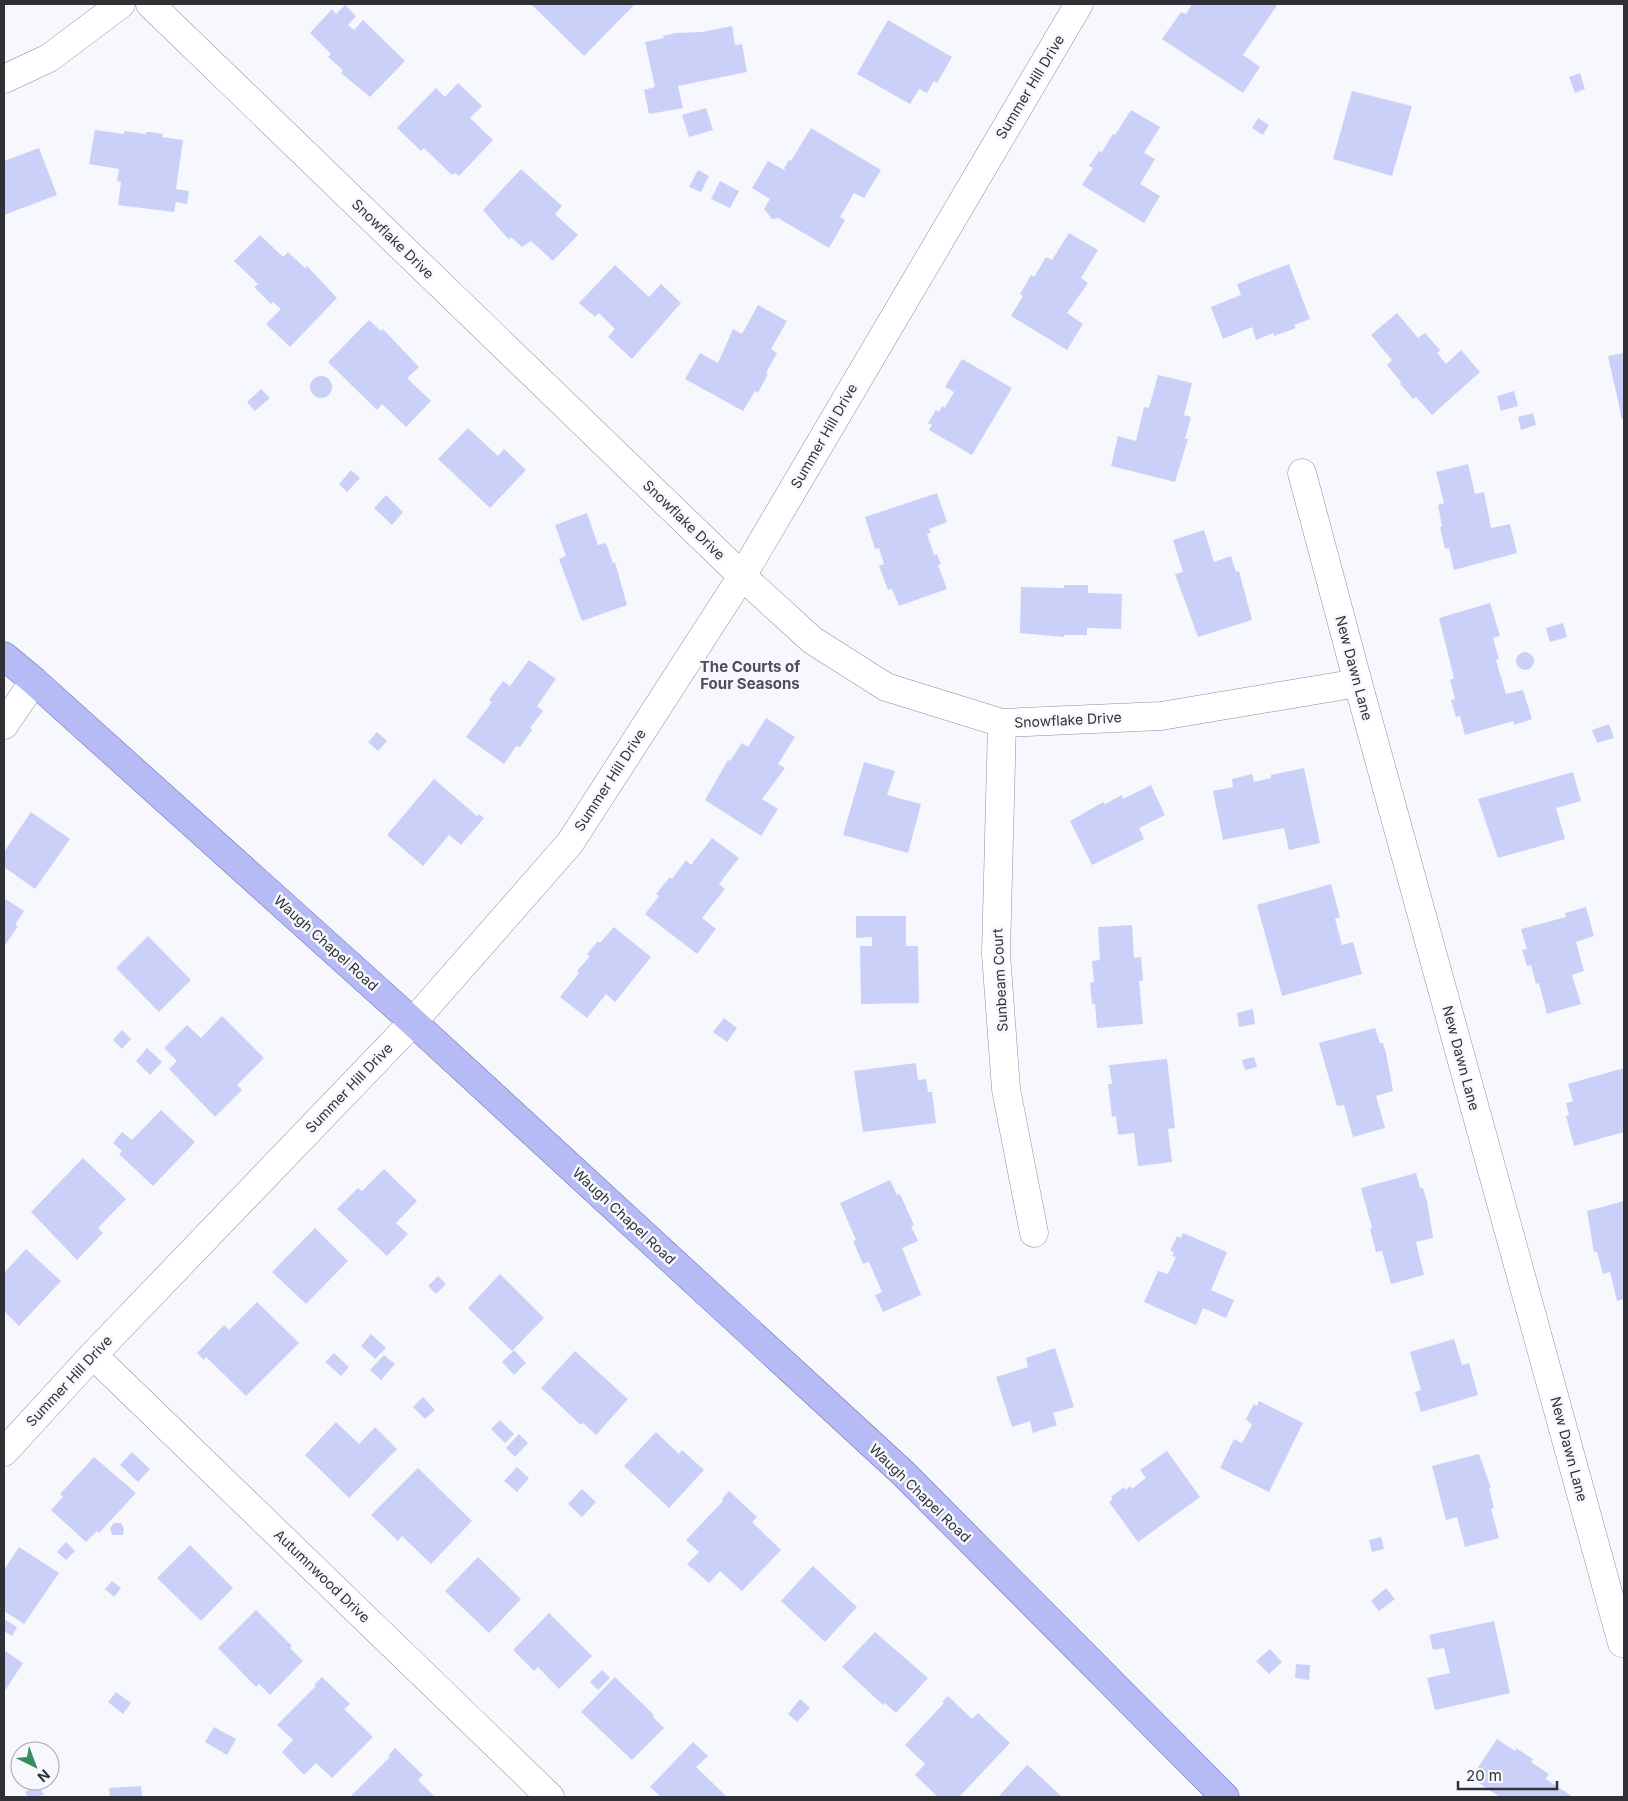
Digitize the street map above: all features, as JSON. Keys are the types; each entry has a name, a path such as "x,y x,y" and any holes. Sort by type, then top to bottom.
{"main road":[{"name":"Waugh Chapel Road","path":"4,656 413,1022 904,1474 1225,1797"}],"street":[{"path":"4,79 49,58 121,4"},
{"name":"Snowflake Drive","path":"150,4 742,576 812,640 886,686 1002,724 1161,716 1358,683"},
{"name":"Summer Hill Drive","path":"4,1452 92,1355 413,1022 570,843 742,576 1079,4"},
{"name":"New Dawn Lane","path":"1302,474 1622,1643"},
{"path":"4,725 34,681"},
{"name":"Sunbeam Court","path":"1002,724 996,954 1006,1089 1034,1233"},
{"name":"Autumnwood Drive","path":"92,1355 550,1797"}],"building":[{"path":"531,4 635,4 584,56"},
{"path":"1192,4 1278,4 1243,55 1260,67 1243,93 1162,39 1181,12 1186,14"},
{"path":"345,5 356,16 348,25 354,30 363,20 405,61 370,97 341,73 343,70 328,57 331,54 310,33 332,9 336,14"},
{"path":"888,20 952,57 937,83 934,81 927,93 919,89 910,104 857,74"},
{"path":"732,26 735,45 742,44 747,72 678,86 683,108 649,114 644,90 655,87 645,42 676,33 702,32"},
{"path":"1580,73 1585,89 1575,93 1569,77"},
{"path":"458,83 482,106 470,118 493,140 459,176 455,173 452,175 424,148 421,151 397,128 436,88 445,97"},
{"path":"1352,91 1412,106 1392,176 1333,159"},
{"path":"706,108 713,130 689,137 682,115"},
{"path":"1131,110 1160,127 1144,153 1155,159 1140,184 1160,196 1144,223 1082,185 1093,168 1089,166 1099,151 1102,152 1113,134 1115,135"},
{"path":"1258,118 1269,125 1263,135 1252,128"},
{"path":"811,128 881,170 864,198 854,193 840,217 845,220 829,248 778,218 772,219 764,209 770,199 752,188 768,161 786,171 784,168 789,160 791,161"},
{"path":"95,130 124,134 124,131 146,134 146,132 150,132 163,134 162,137 183,140 176,189 189,191 187,204 176,202 174,212 118,205 121,182 117,181 119,169 89,164"},
{"path":"39,148 57,195 4,215 4,161"},
{"path":"521,169 562,206 555,214 578,235 553,261 531,241 522,247 511,237 509,240 483,210"},
{"path":"698,170 709,176 701,192 689,187"},
{"path":"720,181 739,191 730,208 711,199"},
{"path":"1069,233 1098,250 1081,278 1088,283 1067,313 1083,324 1067,350 1011,316 1023,296 1020,294 1031,275 1034,277 1046,257 1052,260"},
{"path":"260,235 283,257 288,252 305,268 307,266 337,298 290,347 266,324 281,309 273,302 271,304 254,287 258,284 234,261"},
{"path":"1289,264 1310,319 1294,325 1296,328 1274,336 1273,333 1256,340 1252,327 1223,339 1211,307 1241,295 1237,284"},
{"path":"615,265 649,297 661,284 681,303 632,359 608,337 615,329 599,313 595,317 579,303"},
{"path":"758,305 787,321 771,349 777,353 766,373 768,374 758,393 755,391 743,411 685,379 700,353 718,363 733,329 742,334"},
{"path":"1397,313 1418,338 1425,333 1440,350 1437,353 1446,364 1461,350 1480,372 1432,415 1416,397 1413,399 1400,384 1401,382 1387,365 1392,360 1371,335"},
{"path":"369,320 381,331 383,329 419,367 407,378 431,401 406,427 382,404 377,410 328,362"},
{"path":"1624,353 1624,419 1622,419 1608,356"},
{"path":"962,359 1012,388 972,455 929,430 932,425 928,423 936,410 939,412 942,406 945,408 954,392 945,387"},
{"path":"1158,375 1192,383 1184,415 1191,417 1185,439 1188,439 1175,482 1111,466 1118,436 1136,441 1144,407 1149,408"},
{"path":"321,376 331,383 332,387 325,397 321,398 311,391 310,387 317,377"},
{"path":"261,389 270,398 255,411 247,402"},
{"path":"1514,391 1518,406 1501,411 1497,396"},
{"path":"1533,413 1536,425 1521,430 1518,417"},
{"path":"468,428 498,456 504,449 526,470 490,508 438,459"},
{"path":"1468,464 1475,494 1484,492 1491,528 1510,524 1517,553 1454,570 1449,548 1445,549 1440,527 1442,526 1438,505 1444,503 1436,472"},
{"path":"351,470 360,478 347,492 339,484"},
{"path":"937,493 947,522 929,529 931,533 927,534 934,555 937,554 941,564 938,565 947,589 899,606 892,589 888,590 879,566 884,564 879,548 875,549 865,517"},
{"path":"386,495 403,512 392,525 374,508"},
{"path":"587,513 598,545 606,543 613,563 615,562 627,605 582,621 559,559 566,556 555,525"},
{"path":"1204,530 1214,562 1231,556 1236,572 1239,571 1252,620 1198,637 1175,574 1183,572 1173,540"},
{"path":"1064,585 1088,585 1088,593 1122,594 1121,629 1087,628 1087,635 1064,635 1064,637 1020,633 1021,587 1064,588"},
{"path":"1490,603 1500,636 1493,638 1499,659 1496,660 1506,694 1523,690 1532,719 1514,725 1513,721 1465,735 1460,716 1456,717 1451,700 1455,699 1450,680 1454,678 1439,618"},
{"path":"1563,623 1567,637 1550,642 1546,628"},
{"path":"1525,652 1531,655 1534,661 1531,667 1525,670 1519,667 1516,661 1519,655"},
{"path":"529,660 556,679 537,706 543,711 530,728 532,730 520,747 516,746 504,764 466,737 492,702 489,700 503,681 510,686"},
{"path":"766,718 795,737 778,764 785,768 762,799 778,809 761,836 705,800 728,760 730,761 742,743 748,747"},
{"path":"1609,724 1614,738 1597,743 1592,730"},
{"path":"377,732 387,741 378,751 368,742"},
{"path":"864,762 895,771 887,795 921,804 908,853 843,835"},
{"path":"1304,768 1320,843 1289,850 1284,828 1223,840 1213,791 1233,787 1232,779 1252,774 1254,782 1271,778 1271,775"},
{"path":"1573,772 1581,801 1556,808 1565,839 1498,858 1478,799"},
{"path":"434,779 477,816 479,814 484,818 461,845 449,835 423,866 387,835"},
{"path":"1151,785 1165,815 1139,828 1144,839 1092,865 1070,821 1103,802 1105,804 1122,795 1123,799"},
{"path":"31,812 70,839 35,889 4,867 4,852"},
{"path":"712,838 739,858 719,884 725,889 702,918 716,929 697,954 645,914 659,896 656,894 670,877 672,879 686,860 691,865"},
{"path":"1331,884 1340,917 1335,919 1342,945 1353,942 1362,974 1282,996 1257,905"},
{"path":"4,898 24,911 15,925 18,926 4,947"},
{"path":"1586,907 1594,936 1576,942 1584,971 1572,975 1581,1004 1547,1014 1539,983 1536,984 1531,965 1527,966 1522,950 1527,949 1521,929 1566,917 1565,913"},
{"path":"856,916 906,916 906,946 918,946 919,1003 861,1004 860,946 872,946 872,937 856,938"},
{"path":"1132,925 1134,958 1141,957 1143,981 1139,981 1143,1024 1097,1028 1095,1004 1092,1004 1090,983 1094,982 1092,961 1100,960 1098,927"},
{"path":"614,927 651,957 615,1002 606,994 587,1018 560,997 579,973 577,971 590,956 587,954"},
{"path":"148,936 191,980 159,1012 116,968"},
{"path":"1253,1009 1255,1024 1239,1027 1237,1013"},
{"path":"222,1016 264,1058 237,1085 242,1090 215,1117 169,1069 177,1061 164,1048 187,1025 201,1038"},
{"path":"724,1018 737,1028 727,1042 713,1032"},
{"path":"1375,1028 1386,1053 1393,1091 1376,1096 1385,1128 1353,1137 1344,1105 1337,1106 1319,1043"},
{"path":"122,1030 131,1039 122,1049 113,1040"},
{"path":"147,1048 162,1062 150,1075 136,1061"},
{"path":"1254,1057 1257,1067 1245,1070 1242,1060"},
{"path":"1167,1059 1175,1128 1168,1129 1172,1162 1138,1166 1134,1133 1118,1135 1116,1116 1112,1117 1108,1084 1112,1084 1109,1065"},
{"path":"916,1063 918,1080 926,1079 928,1092 932,1092 936,1123 863,1132 854,1071"},
{"path":"1624,1068 1624,1132 1574,1146 1566,1116 1569,1115 1566,1103 1573,1101 1568,1084"},
{"path":"161,1110 195,1142 153,1186 119,1154 122,1151 113,1143 122,1132 132,1140"},
{"path":"83,1158 126,1199 98,1228 103,1233 77,1260 31,1212"},
{"path":"384,1169 417,1201 396,1223 408,1234 387,1256 337,1209 358,1188 362,1191"},
{"path":"1416,1173 1420,1188 1423,1188 1427,1201 1433,1238 1416,1242 1424,1275 1391,1284 1382,1251 1376,1252 1370,1229 1372,1228 1361,1188"},
{"path":"890,1180 897,1195 900,1194 914,1225 911,1226 918,1241 902,1248 921,1295 883,1312 875,1295 882,1292 869,1262 863,1264 853,1241 856,1240 840,1203"},
{"path":"1624,1201 1624,1299 1617,1301 1610,1272 1603,1274 1597,1252 1594,1252 1587,1211"},
{"path":"315,1228 348,1261 306,1304 272,1272"},
{"path":"1183,1233 1227,1252 1211,1290 1234,1300 1226,1318 1203,1308 1196,1325 1144,1302 1158,1271 1168,1274 1176,1257 1172,1256 1174,1252 1170,1251 1177,1236 1181,1238"},
{"path":"26,1249 61,1281 19,1326 4,1311 4,1273"},
{"path":"500,1274 544,1318 512,1351 468,1308"},
{"path":"438,1276 446,1284 436,1294 428,1286"},
{"path":"257,1302 299,1343 246,1396 206,1357 204,1360 197,1353 224,1325 229,1330"},
{"path":"371,1334 386,1348 375,1359 361,1346"},
{"path":"1454,1339 1462,1365 1469,1363 1478,1395 1421,1412 1415,1392 1421,1390 1410,1352"},
{"path":"1055,1348 1074,1407 1053,1413 1057,1425 1033,1433 1030,1421 1012,1427 996,1377 1028,1367 1026,1358"},
{"path":"514,1350 526,1363 514,1375 502,1362"},
{"path":"575,1351 628,1399 596,1435 583,1423 581,1425 541,1388"},
{"path":"334,1353 349,1367 341,1376 325,1362"},
{"path":"384,1355 395,1364 381,1380 370,1370"},
{"path":"423,1397 435,1410 425,1419 413,1407"},
{"path":"1259,1401 1303,1423 1269,1492 1220,1468 1234,1439 1242,1443 1252,1425 1246,1419 1254,1404 1257,1406"},
{"path":"500,1420 514,1434 505,1443 491,1429"},
{"path":"336,1422 359,1444 375,1427 397,1449 349,1498 305,1455"},
{"path":"656,1432 679,1454 682,1450 704,1470 669,1508 624,1466"},
{"path":"519,1434 528,1443 515,1457 506,1448"},
{"path":"1167,1451 1200,1497 1138,1542 1109,1502 1113,1499 1111,1497 1124,1487 1126,1490 1130,1486 1132,1489 1146,1478 1140,1470"},
{"path":"132,1452 150,1469 138,1482 120,1465"},
{"path":"1479,1454 1491,1488 1489,1488 1494,1508 1491,1509 1499,1538 1465,1547 1457,1517 1446,1520 1432,1466"},
{"path":"94,1457 136,1493 99,1533 97,1531 86,1542 51,1510 63,1497 60,1494"},
{"path":"517,1467 529,1478 517,1492 504,1481"},
{"path":"418,1468 472,1521 431,1564 402,1536 398,1541 371,1515"},
{"path":"582,1489 596,1502 582,1517 568,1504"},
{"path":"729,1491 757,1517 752,1522 781,1550 742,1591 720,1571 709,1583 687,1564 699,1552 686,1540 723,1501 722,1499"},
{"path":"114,1523 121,1523 124,1529 123,1535 112,1535 110,1528"},
{"path":"1381,1537 1384,1549 1372,1552 1369,1540"},
{"path":"66,1542 75,1551 66,1560 57,1552"},
{"path":"190,1545 233,1588 201,1621 157,1578"},
{"path":"19,1547 59,1573 24,1624 4,1611 4,1570"},
{"path":"478,1557 521,1599 489,1633 445,1591"},
{"path":"813,1566 857,1607 825,1642 781,1601"},
{"path":"112,1581 121,1588 114,1597 105,1589"},
{"path":"1386,1588 1395,1599 1379,1611 1371,1601"},
{"path":"256,1610 292,1646 290,1648 303,1661 270,1695 259,1684 256,1687 218,1648"},
{"path":"549,1613 592,1656 559,1689 538,1667 534,1671 513,1650"},
{"path":"4,1619 17,1627 12,1636 4,1631"},
{"path":"1494,1621 1510,1693 1435,1710 1427,1678 1450,1673 1444,1648 1433,1650 1429,1635"},
{"path":"875,1632 928,1678 896,1713 885,1703 883,1705 842,1667"},
{"path":"1270,1649 1282,1662 1269,1674 1256,1661"},
{"path":"4,1650 23,1663 4,1692"},
{"path":"1296,1664 1310,1665 1309,1680 1295,1678"},
{"path":"602,1670 610,1678 598,1690 590,1682"},
{"path":"322,1677 350,1704 344,1709 373,1737 332,1778 316,1763 304,1775 282,1752 293,1740 277,1725 316,1686 314,1685"},
{"path":"615,1677 654,1715 653,1717 664,1728 632,1760 581,1712"},
{"path":"116,1692 131,1703 123,1714 108,1702"},
{"path":"948,1696 972,1719 978,1713 1010,1743 959,1797 938,1797 915,1775 925,1764 905,1745 944,1703 942,1702"},
{"path":"800,1699 810,1708 797,1722 788,1714"},
{"path":"214,1727 236,1739 227,1755 205,1742"},
{"path":"1497,1739 1515,1751 1516,1748 1533,1759 1531,1762 1549,1774 1546,1779 1573,1797 1500,1797 1471,1778"},
{"path":"693,1742 708,1756 696,1767 726,1796 661,1797 650,1787"},
{"path":"395,1748 423,1775 418,1780 435,1797 350,1797 390,1757 388,1756"},
{"path":"1027,1765 1031,1768 1062,1797 998,1797"},
{"path":"141,1786 142,1797 110,1797 109,1788"},
{"path":"42,1791 44,1795 28,1797 25,1792"}],"district":[{"name":"The Courts of Four Seasons","path":"750,676"}]}
